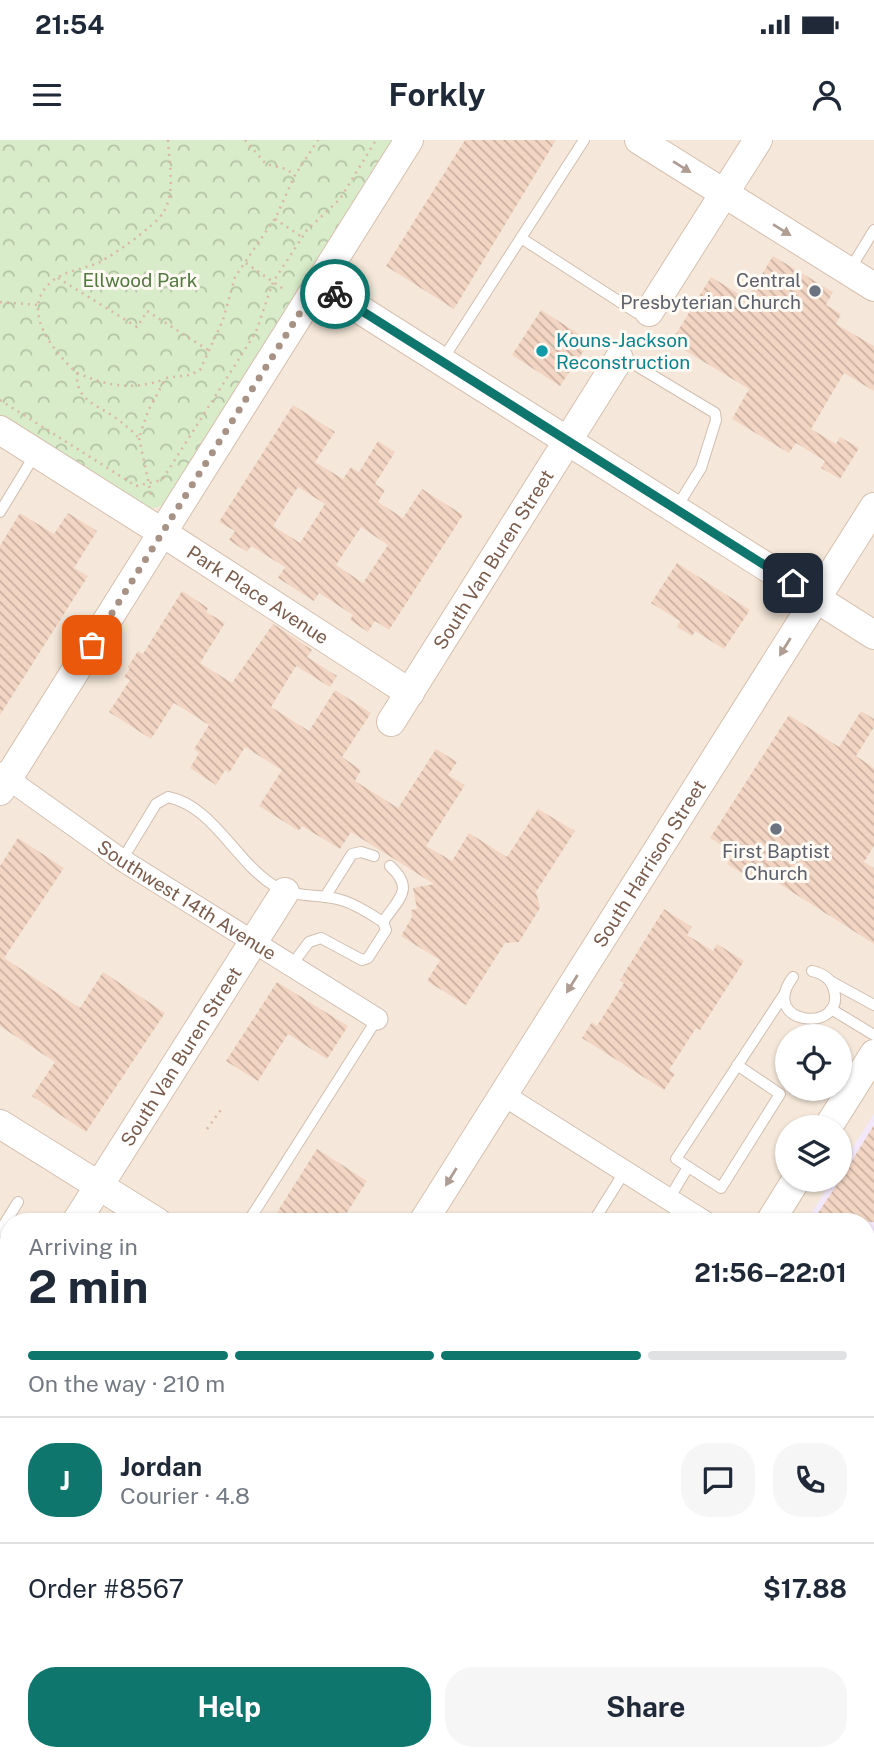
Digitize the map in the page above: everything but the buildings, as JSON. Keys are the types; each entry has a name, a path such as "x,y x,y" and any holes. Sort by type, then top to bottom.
{"street":[{"path":"3,780 163,533 409,140"},
{"path":"639,140 874,287"},
{"path":"649,312 758,140"},
{"path":"318,284 874,635"},
{"name":"South Van Buren Street","path":"391,722 618,360"},
{"name":"Park Place Avenue","path":"0,430 410,693"},
{"name":"South Harrison Street","path":"429,1213 874,507"},
{"name":"Southwest 14th Avenue","path":"3,780 122,860 377,1019"},
{"name":"South Van Buren Street","path":"82,1213 285,891"},
{"path":"836,1115 874,1054"},
{"path":"502,1094 691,1213"},
{"path":"0,1124 143,1213"},
{"path":"776,1213 789,1192"}],"lane":[{"path":"442,361 584,140"},
{"path":"849,271 874,230"},
{"path":"521,238 637,313 649,312"},
{"path":"618,360 632,363 715,413 716,420 701,468 675,510"},
{"path":"0,512 36,453"},
{"path":"122,860 156,804 168,797 183,800 197,809 251,868 285,891 298,896 342,900 383,922 386,930 368,958 362,960 321,939 309,942 291,966"},
{"path":"325,897 352,854 361,852 374,856"},
{"path":"383,922 404,886 402,877 390,866"},
{"path":"812,971 874,1005"},
{"path":"737,1065 780,1094 721,1188 676,1159 793,977"},
{"path":"785,993 788,1009 800,1019 816,1020 824,1017 831,1009 835,996 829,980"},
{"path":"831,1009 874,1035"},
{"path":"254,1213 377,1019"},
{"path":"670,1199 688,1167"},
{"path":"599,1213 625,1171"},
{"path":"11,1213 18,1202"}],"path":[{"path":"168,140 172,185 165,211 156,223 102,261 58,278 44,290 39,305 38,321 60,358 77,373 117,386 133,387 190,375 200,370 223,320 235,277 275,219 295,175 318,140"},
{"path":"245,140 267,164 286,169 295,175"},
{"path":"309,140 314,146"},
{"path":"0,400 136,486 162,480 251,340 273,282 302,237 340,199 376,140"},
{"path":"275,219 302,237"},
{"path":"245,262 292,295"},
{"path":"58,278 137,327 147,311 208,350"},
{"path":"0,302 39,305"},
{"path":"77,373 76,382 80,393 89,402 115,417 139,438"},
{"path":"153,500 139,438 148,411 166,378"},
{"path":"207,1129 223,1107"}],"shaded area":[{"path":"0,140 874,140 874,1213 0,1213"},
{"path":"874,1114 874,1213 812,1213 825,1192 852,1192 852,1148"}],"green space":[{"name":"Ellwood Park","path":"0,140 395,140 167,502 161,506 149,509 0,416"}],"way so far":[{"path":"92,645 318,284 335,294"}],"place":[{"name":"Central Presbyterian Church","path":"815,291"},
{"name":"Kouns-Jackson Reconstruction","path":"542,351"},
{"name":"First Baptist Church","path":"776,829"}],"route":[{"path":"335,294 793,583"}]}
